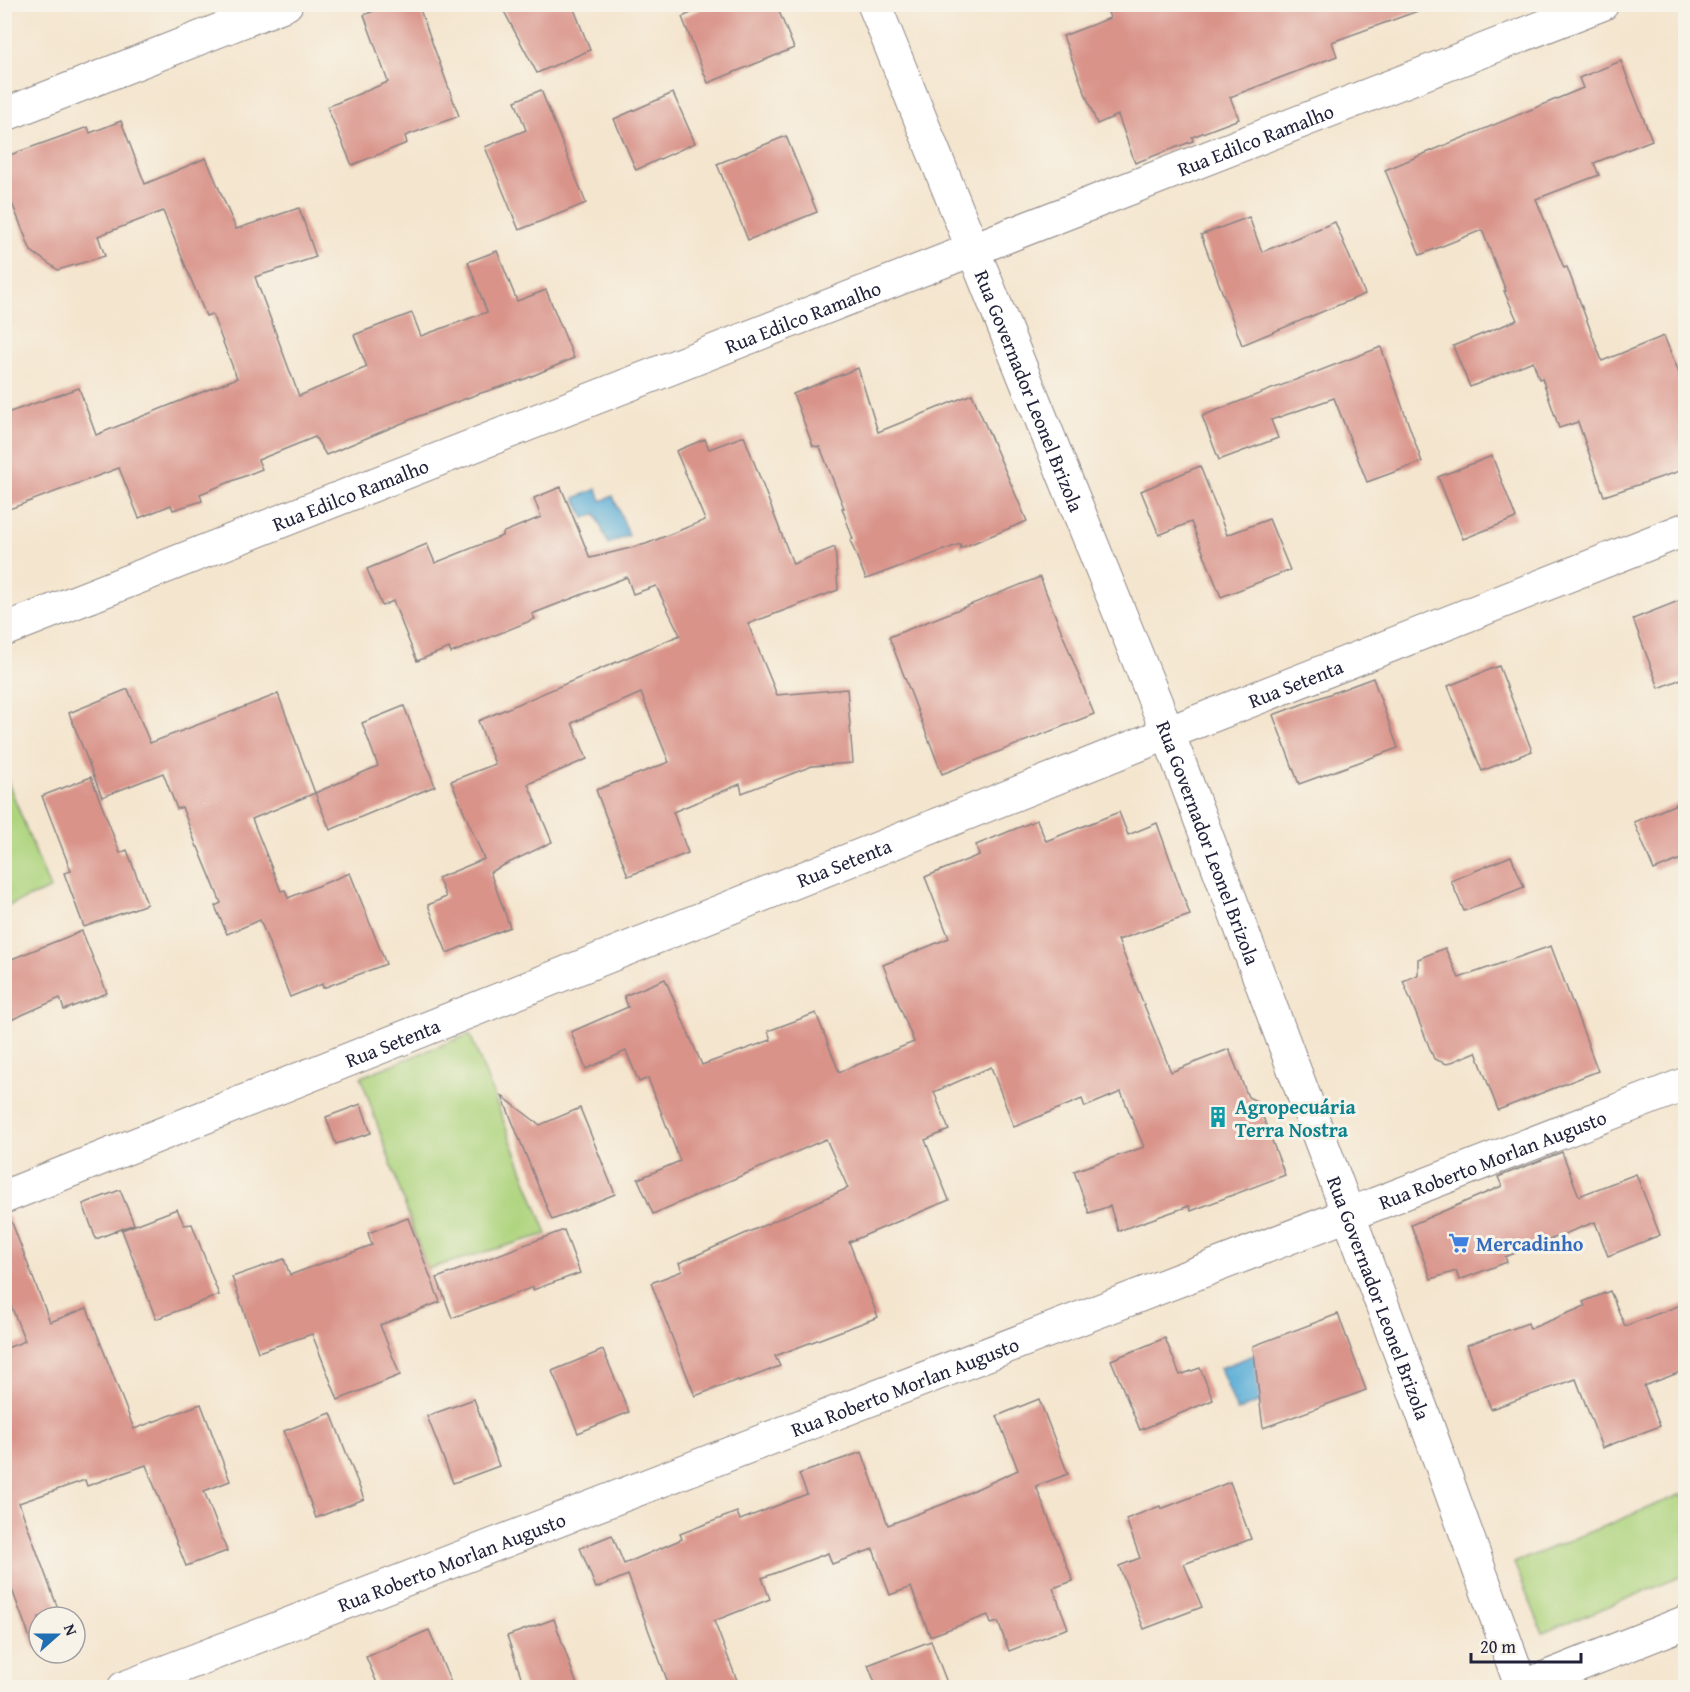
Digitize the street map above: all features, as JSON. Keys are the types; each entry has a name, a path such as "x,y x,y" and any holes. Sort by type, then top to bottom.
{"street":[{"path":"4,115 286,4"},
{"name":"Rua Governador Leonel Brizola","path":"874,4 1168,733 1422,1411 1521,1687"},
{"name":"Rua Edilco Ramalho","path":"4,630 1602,4"},
{"name":"Rua Setenta","path":"4,1197 1168,733 1686,530"},
{"name":"Rua Roberto Morlan Augusto","path":"124,1688 1686,1084"},
{"path":"1521,1687 1686,1622"}],"green space":[{"path":"4,772 50,889 5,907 4,907"},
{"path":"470,1034 547,1234 427,1269 361,1077"},
{"path":"1682,1494 1686,1503 1685,1575 1543,1633 1514,1563"}],"water":[{"path":"597,489 601,501 613,496 629,535 608,544 596,514 584,518 575,498"},
{"path":"1254,1355 1270,1398 1237,1411 1220,1368"}],"building":[{"path":"391,4 418,4 459,116 405,136 407,143 352,165 327,107 388,82 364,15"},
{"path":"500,4 572,4 590,50 537,73"},
{"path":"712,4 776,4 794,48 708,83 682,17"},
{"path":"1105,4 1425,4 1426,8 1332,42 1337,56 1230,97 1239,119 1192,137 1193,141 1135,163 1118,115 1097,124 1063,36 1110,18"},
{"path":"1621,61 1652,140 1594,163 1599,175 1536,199 1564,268 1567,267 1602,361 1664,336 1686,390 1686,469 1604,496 1578,422 1559,428 1542,378 1539,379 1533,361 1470,387 1453,346 1517,320 1504,291 1506,291 1482,230 1420,255 1385,170 1583,88 1579,78"},
{"path":"541,90 586,203 519,230 485,147 526,130 515,101"},
{"path":"673,93 695,143 636,170 614,119"},
{"path":"121,121 145,184 206,158 236,229 299,208 316,257 255,277 299,396 367,367 354,335 412,313 421,336 487,312 468,262 497,251 517,301 546,290 574,358 525,379 419,416 326,455 315,437 258,460 262,469 200,494 202,501 173,510 171,505 139,518 119,468 4,511 4,414 79,388 96,435 237,378 212,314 206,316 163,211 98,236 105,256 58,270 31,251 4,183 4,157 88,127 90,133"},
{"path":"786,136 817,212 748,240 717,164"},
{"path":"1249,217 1262,252 1335,222 1365,294 1242,345 1201,235"},
{"path":"1381,347 1422,462 1367,482 1334,398 1271,420 1278,438 1219,460 1202,416"},
{"path":"858,368 878,432 972,394 1027,521 961,548 960,544 866,579 850,540 853,539 842,508 844,508 820,447 813,446 793,394"},
{"path":"744,436 793,564 835,547 838,590 748,624 777,695 847,689 853,763 812,766 742,793 740,784 673,812 688,853 628,876 596,790 669,762 641,693 572,723 587,759 528,784 552,842 490,872 510,927 447,953 428,905 446,897 438,878 484,859 451,781 495,764 478,721 680,635 656,586 633,594 627,577 532,614 535,619 451,653 449,648 417,661 393,601 382,606 367,569 427,544 435,563 502,536 504,532 541,517 534,498 561,487 590,558 646,544 705,520 676,451 705,439 709,449"},
{"path":"1492,456 1516,518 1463,539 1438,477"},
{"path":"1200,466 1227,535 1269,519 1290,570 1221,597 1191,522 1159,535 1141,491"},
{"path":"1040,577 1094,714 942,774 889,637"},
{"path":"1686,598 1686,677 1659,688 1633,619"},
{"path":"1499,666 1532,751 1482,771 1448,686"},
{"path":"1373,678 1398,748 1299,784 1273,715"},
{"path":"128,689 150,743 278,694 315,793 252,819 281,891 285,890 288,898 350,873 386,964 323,988 322,984 290,997 260,920 227,934 215,906 221,903 182,807 177,809 163,773 102,797 69,713"},
{"path":"404,706 435,786 330,830 315,793 378,766 362,723"},
{"path":"91,777 120,853 127,850 147,904 84,927 64,873 71,871 42,796"},
{"path":"1686,800 1686,857 1654,870 1634,822"},
{"path":"1119,812 1128,835 1157,823 1190,915 1118,940 1171,1072 1229,1049 1248,1097 1257,1101 1285,1175 1191,1211 1189,1206 1118,1231 1110,1206 1089,1213 1074,1171 1144,1147 1121,1092 1085,1107 1082,1099 1014,1127 991,1067 934,1092 949,1130 925,1140 949,1200 849,1242 878,1317 775,1356 780,1366 695,1396 651,1283 682,1271 679,1263 848,1188 826,1139 653,1214 638,1179 680,1161 648,1078 639,1082 626,1051 586,1069 571,1032 628,1007 624,996 665,979 702,1065 771,1040 768,1031 816,1013 839,1072 914,1042 883,965 949,938 925,877 979,855 976,845 1037,820 1046,841"},
{"path":"1511,856 1524,887 1464,911 1451,881"},
{"path":"82,931 107,993 64,1010 60,998 4,1023 4,962"},
{"path":"1551,946 1598,1071 1498,1110 1476,1052 1447,1064 1434,1059 1403,981 1418,975 1418,959 1445,948 1459,978"},
{"path":"502,1096 540,1125 580,1108 615,1194 552,1220"},
{"path":"361,1104 371,1133 336,1144 326,1117"},
{"path":"1562,1152 1579,1196 1636,1174 1660,1235 1608,1256 1595,1222 1505,1257 1507,1262 1459,1280 1456,1271 1431,1279 1411,1225 1502,1186 1498,1177"},
{"path":"120,1190 134,1224 96,1239 83,1204"},
{"path":"177,1209 184,1225 192,1224 219,1295 156,1319 122,1230"},
{"path":"4,1215 9,1215 50,1322 87,1308 134,1429 201,1404 230,1481 204,1491 227,1551 186,1566 146,1465 87,1486 85,1480 19,1503 57,1605 27,1605 27,1630 4,1568 4,1349 25,1341 4,1288"},
{"path":"408,1218 440,1302 380,1325 400,1375 338,1400 312,1334 258,1352 232,1277 284,1259 290,1275 372,1245 368,1233"},
{"path":"564,1230 580,1273 533,1290 533,1287 452,1318 437,1278"},
{"path":"1610,1291 1625,1326 1686,1303 1686,1370 1644,1386 1660,1426 1602,1448 1576,1379 1491,1409 1467,1345 1528,1323 1530,1329 1585,1306 1583,1302"},
{"path":"1338,1314 1366,1390 1263,1428 1253,1346"},
{"path":"1165,1338 1180,1375 1200,1368 1213,1400 1140,1430 1111,1360"},
{"path":"603,1350 629,1412 578,1433 552,1371"},
{"path":"474,1399 499,1466 453,1483 427,1416"},
{"path":"1039,1399 1068,1474 1036,1486 1073,1581 1053,1588 1068,1628 1009,1651 998,1622 991,1624 988,1615 930,1636 911,1587 890,1595 873,1549 832,1564 828,1553 762,1578 770,1599 714,1621 740,1688 670,1688 628,1575 596,1588 580,1548 612,1535 624,1564 682,1539 680,1534 737,1512 740,1520 807,1494 799,1474 862,1452 888,1525 946,1503 1018,1470 997,1416"},
{"path":"331,1413 364,1499 316,1518 284,1431"},
{"path":"1230,1482 1251,1539 1184,1564 1202,1607 1144,1629 1119,1566 1140,1558 1126,1519 1160,1506 1161,1509"},
{"path":"554,1619 578,1688 525,1688 507,1636"},
{"path":"429,1630 453,1688 379,1688 366,1657"},
{"path":"931,1641 949,1688 877,1688 868,1665"}],"place":[{"name":"Agropecuária Terra Nostra","path":"1218,1117"},
{"name":"Mercadinho","path":"1459,1243"}]}
